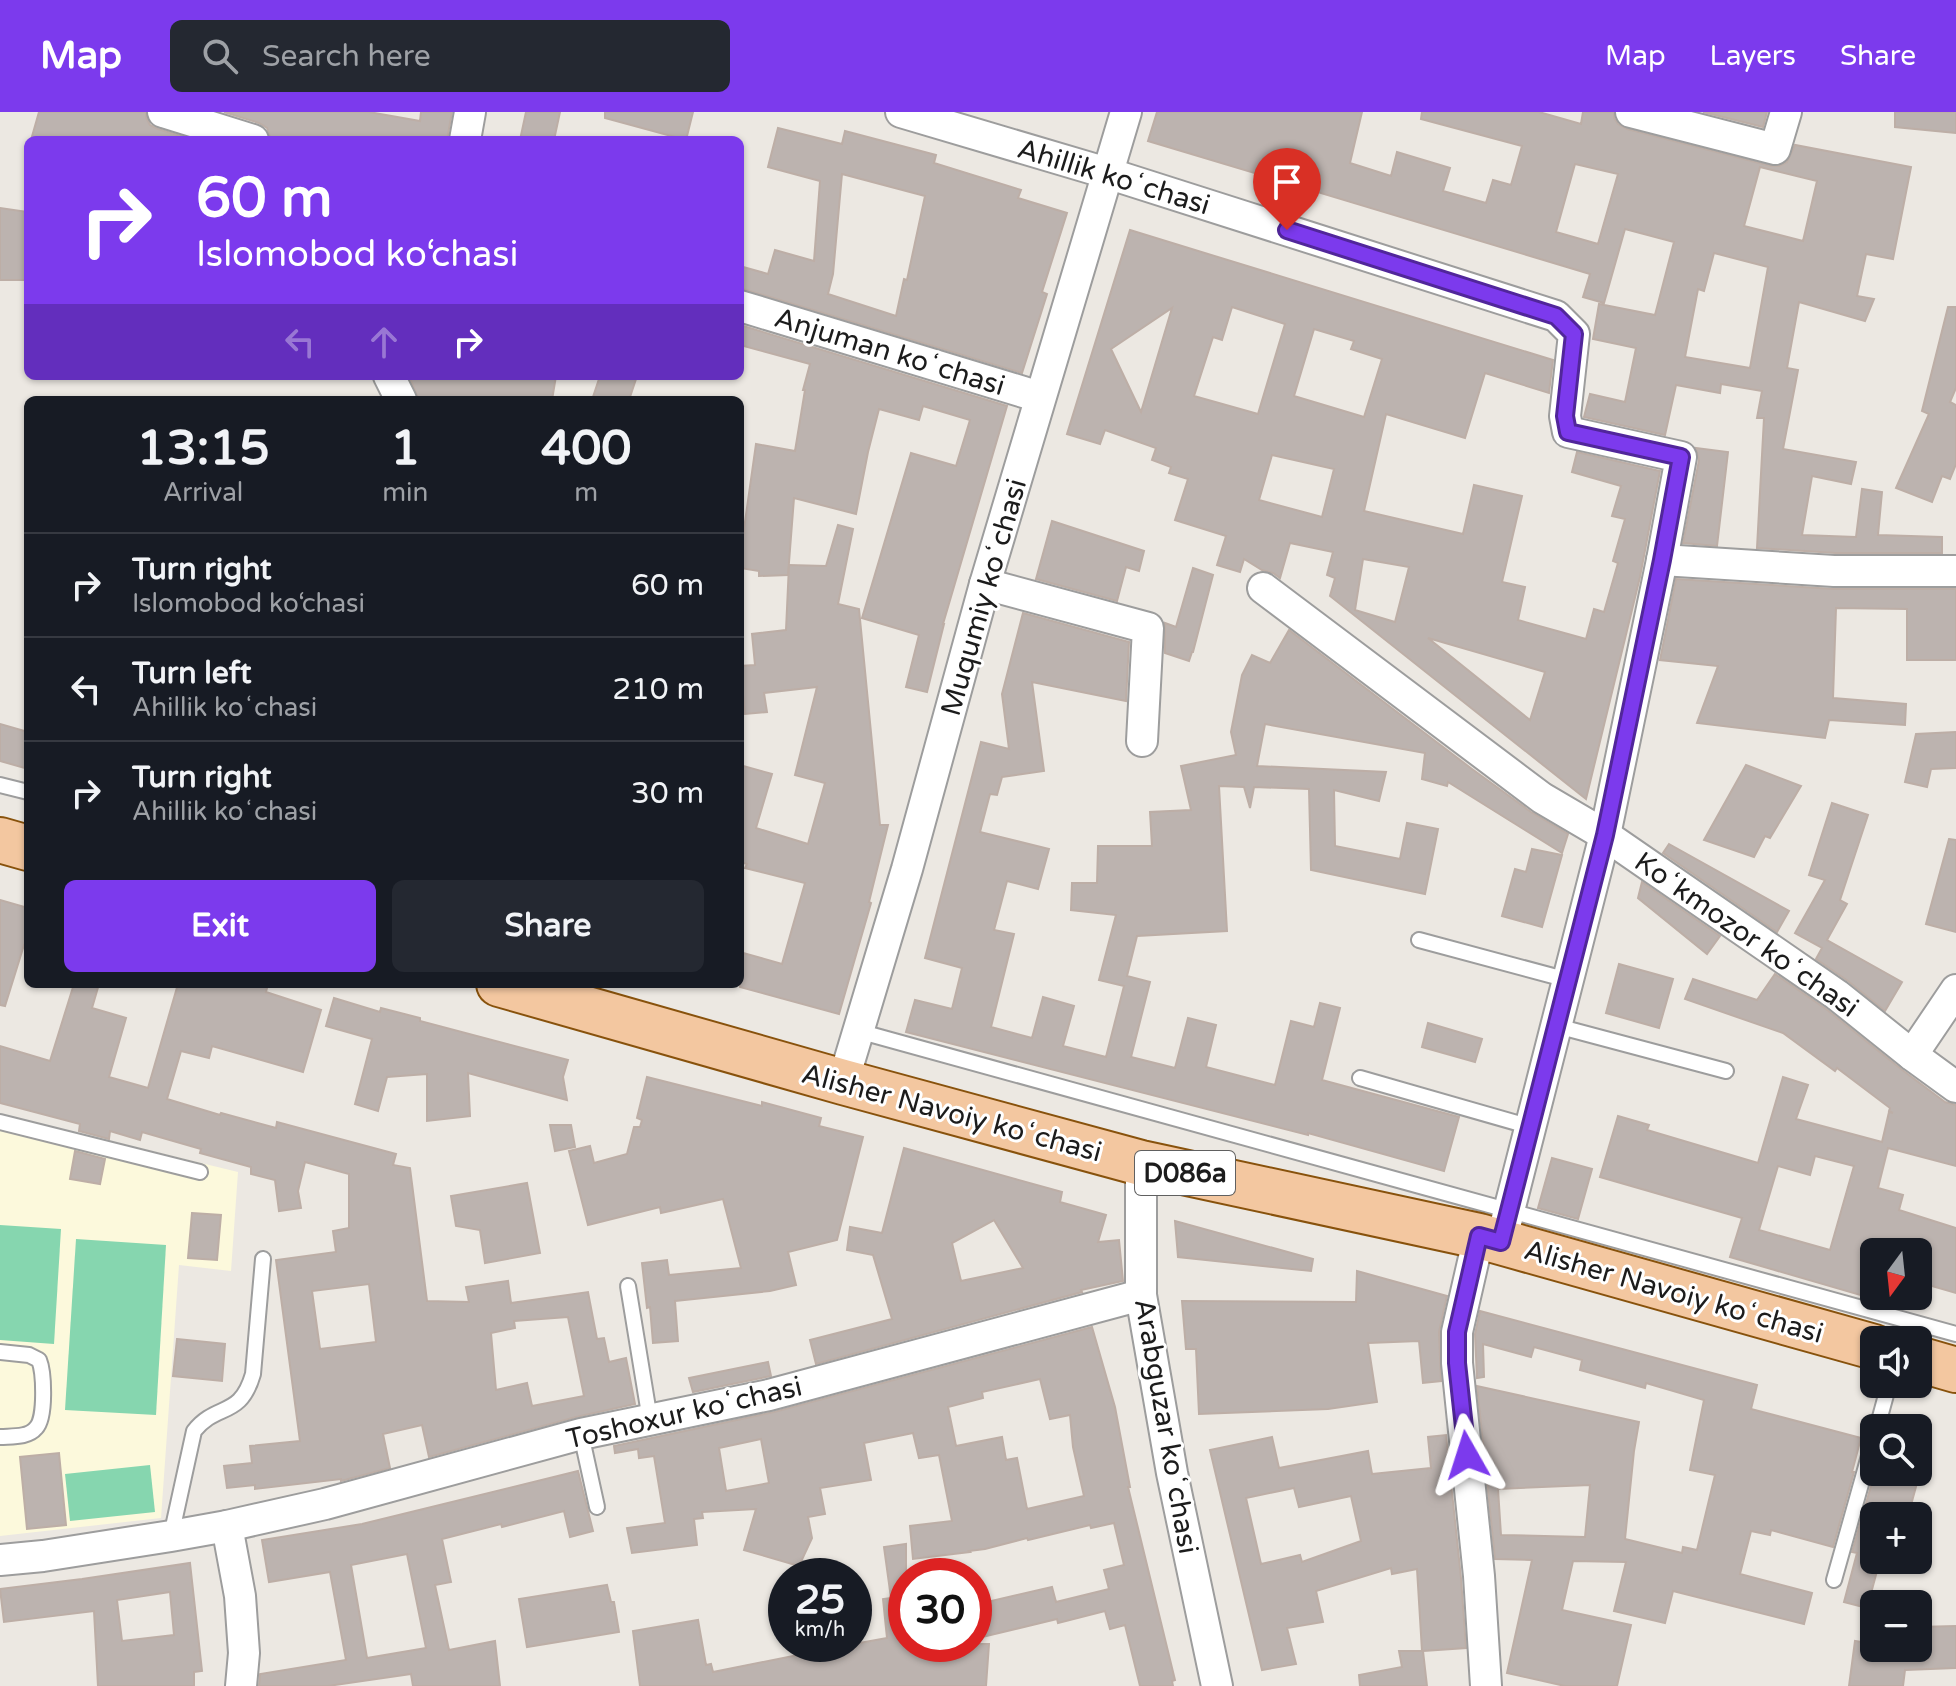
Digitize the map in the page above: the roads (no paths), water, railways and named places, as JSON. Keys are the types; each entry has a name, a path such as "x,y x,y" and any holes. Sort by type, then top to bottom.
{"main road":[{"path":"0,840 24,847"},
{"name":"Alisher Navoiy koʻchasi","path":"513,988 1141,1163 1496,1230 1861,1326"},
{"path":"1932,1363 1956,1370"}],"street":[{"path":"163,112 240,136"},
{"path":"466,136 470,112"},
{"name":"Ahillik koʻchasi","path":"901,112 1107,173 1556,316 1574,334 1565,416 1568,432 1681,457 1662,560"},
{"name":"Muqumiy koʻchasi","path":"843,1082 907,869 985,584 1126,112"},
{"path":"1631,112 1775,149 1786,112"},
{"name":"Anjuman koʻchasi","path":"744,307 1040,397"},
{"path":"1486,1686 1479,1576 1457,1363 1457,1332 1531,1127 1605,835 1662,560 1834,571 1956,571"},
{"path":"985,584 1148,628 1142,741"},
{"name":"Koʻkmozor koʻchasi","path":"1263,588 1542,798 1605,835 1837,995 1956,1087"},
{"path":"1912,1055 1956,990"},
{"name":"Arabguzar koʻchasi","path":"1141,1163 1141,1295 1172,1473 1217,1686"},
{"name":"Toshoxur koʻchasi","path":"0,1560 171,1536 325,1504 581,1434 769,1395 1141,1295"},
{"path":"227,1526 240,1596 244,1653 241,1686"}],"lane":[{"path":"0,785 24,791"},
{"path":"1419,940 1568,980"},
{"path":"1557,1026 1726,1071"},
{"path":"857,1031 1496,1230"},
{"path":"1360,1078 1531,1127"},
{"path":"0,1122 200,1172"},
{"path":"171,1536 194,1431 202,1421 235,1405 249,1388 253,1374 263,1259"},
{"path":"628,1286 650,1420"},
{"path":"1932,1333 1956,1334"},
{"path":"0,1352 29,1355 39,1360 43,1370 41,1418 36,1429 24,1435 0,1437"},
{"path":"581,1434 597,1507"},
{"path":"1834,1580 1860,1486"}]}
